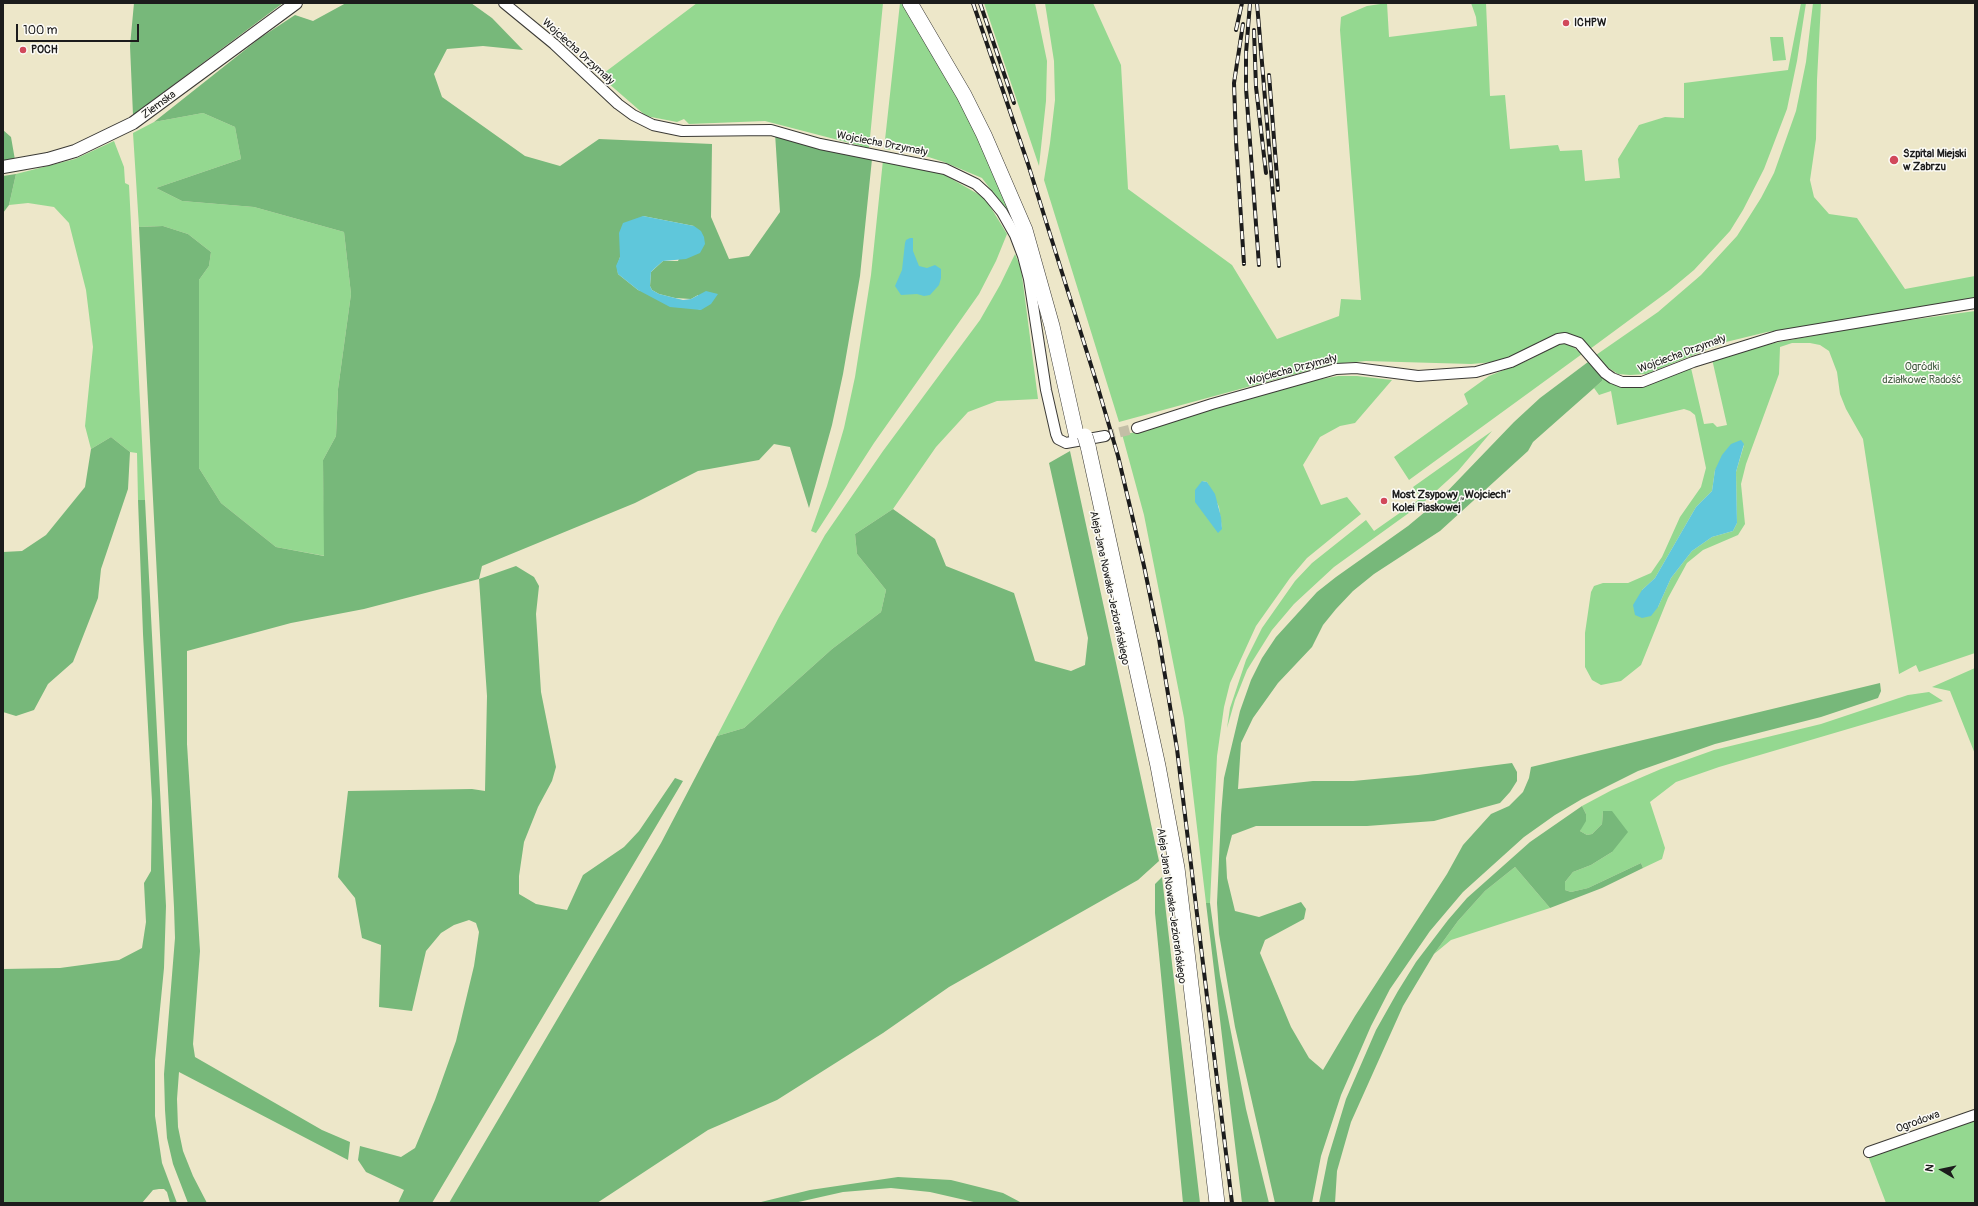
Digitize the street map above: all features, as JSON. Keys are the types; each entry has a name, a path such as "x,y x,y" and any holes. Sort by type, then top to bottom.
{"main road":[{"name":"Aleja Jana Nowaka-Jeziorańskiego","path":"910,3 964,95 984,135 1025,230 1082,442 1158,766 1177,868 1217,1203"},
{"name":"Aleja Jana Nowaka-Jeziorańskiego","path":"921,3 951,52 989,124 1032,225 1053,291 1168,869 1208,1203"}],"street":[{"name":"Ziemska","path":"3,167 48,159 75,151 133,123 296,3"},
{"name":"Wojciecha Drzymały","path":"504,3 554,44 618,104 633,115 653,125 682,131 771,130 820,144 941,168 976,184 991,198 1002,212 1015,235 1023,256 1029,279 1046,390 1056,434 1062,442 1066,443 1105,436"},
{"name":"Wojciecha Drzymały","path":"1137,428 1212,404 1336,369 1356,368 1418,376 1476,372 1511,362 1558,339 1565,338 1579,343 1605,373 1612,378 1622,382 1637,382 1651,379 1728,350 1777,336 1975,303"},
{"name":"Ogrodowa","path":"1869,1152 1975,1115"}],"green space":[{"path":"134,3 283,3 133,115 130,46"},
{"path":"346,3 471,3 492,18 523,50 483,46 447,49 434,74 442,97 525,156 560,166 599,139 712,144 711,217 729,259 749,256 780,212 775,133 872,159 860,276 843,374 832,425 809,508 790,447 774,444 759,460 698,471 635,503 482,566 479,579 364,609 291,623 187,651 187,744 200,951 193,1044 195,1057 322,1130 350,1142 348,1160 179,1072 177,1099 178,1127 183,1151 193,1176 207,1203 188,1203 173,1164 167,1138 165,1110 164,1074 175,938 139,227 163,226 188,234 211,252 209,266 199,280 199,468 221,503 276,547 324,556 323,460 336,436 338,389 351,294 344,232 254,207 182,201 156,188 241,159 235,127 203,113 154,122 260,38 295,15 313,21","holes":["643,216 694,226 678,261 663,261 651,272 650,286 652,290 659,294 675,298 691,299 698,295 701,310 638,290 618,274 617,266 620,257"]},
{"path":"697,3 883,3 869,148 765,121 689,124 684,119 677,122 646,116 600,76"},
{"path":"900,3 904,3 973,125 1016,223 982,178 944,162 913,152 884,149"},
{"path":"984,3 1035,3 1047,61 1046,101 1039,166"},
{"path":"1045,3 1093,3 1121,65 1128,189 1232,265 1277,339 1339,316 1341,299 1361,300 1340,30 1341,17 1367,6 1387,3 1389,37 1477,26 1476,17 1471,3 1486,3 1490,96 1505,95 1510,149 1558,145 1560,151 1582,150 1585,181 1620,178 1618,159 1639,125 1665,117 1684,118 1684,83 1788,70 1801,3 1806,3 1797,61 1787,109 1764,169 1743,210 1730,231 1694,270 1670,290 1590,349 1574,335 1564,334 1539,342 1518,354 1494,362 1471,364 1366,361 1332,364 1119,422 1044,180 1055,100 1054,61"},
{"path":"1813,3 1821,3 1816,139 1810,180 1814,197 1829,214 1857,218 1905,289 1975,276 1975,298 1845,321 1767,332 1726,342 1646,374 1618,374 1607,367 1596,355 1658,312 1701,275 1737,236 1761,198 1774,173 1796,111 1806,62"},
{"path":"1770,37 1783,37 1786,60 1773,61"},
{"path":"203,113 235,127 241,159 156,188 182,201 254,207 344,232 351,294 338,389 336,436 323,460 325,556 276,547 221,503 199,468 199,280 209,266 211,252 188,234 163,226 139,227 133,133 154,122"},
{"path":"3,130 11,137 15,160 3,161"},
{"path":"114,141 124,167 125,183 129,185 145,500 138,500 137,453 130,452 111,437 91,449 85,426 93,347 86,290 69,223 54,207 28,203 9,205 16,174 75,159"},
{"path":"883,160 943,174 985,198 1007,234 996,261 979,294 874,443 816,533 811,531 827,486 844,428 855,377 871,275"},
{"path":"16,174 9,205 3,213 3,176"},
{"path":"1015,254 1021,268 1038,399 997,401 968,412 936,447 893,509 855,534 857,554 886,590 881,612 832,649 744,728 717,736 779,617 825,535 883,451 980,320 1000,285"},
{"name":"Ogródki działkowe Radość","path":"1975,311 1975,653 1919,672 1916,665 1899,674 1863,439 1846,409 1840,394 1837,372 1829,351 1820,345 1810,343 1792,343 1780,347 1779,374 1746,464 1741,484 1745,524 1738,535 1703,550 1687,563 1668,598 1641,665 1621,681 1601,685 1592,680 1585,667 1585,633 1591,592 1594,586 1603,583 1628,583 1651,573 1662,557 1680,517 1701,487 1706,468 1695,415 1684,409 1617,425 1611,391 1599,395 1594,388 1602,381 1602,377 1621,385 1639,387 1691,368 1704,424 1713,423 1717,427 1727,425 1712,359 1763,345 1860,327","holes":["1744,445 1736,472 1737,523 1733,531 1712,537 1692,551 1671,578 1658,607 1642,590 1655,578 1696,507 1712,491 1715,470"]},
{"path":"1561,343 1572,346 1582,354 1409,480 1394,457 1468,404 1464,394 1489,376 1529,360"},
{"path":"1588,362 1602,377 1602,381 1533,442 1528,451 1440,531 1374,574 1353,591 1323,625 1312,647 1278,683 1253,718 1241,743 1238,789 1313,781 1353,781 1418,775 1512,763 1517,772 1517,781 1500,803 1434,821 1367,826 1256,826 1232,835 1226,858 1227,878 1235,911 1259,917 1301,902 1306,909 1304,919 1265,940 1260,953 1291,1027 1309,1058 1323,1070 1355,1016 1447,874 1463,845 1491,814 1509,806 1523,792 1529,778 1531,767 1880,683 1881,691 1878,698 1821,717 1715,744 1638,771 1582,799 1555,815 1524,837 1463,892 1430,931 1390,989 1371,1026 1341,1095 1321,1156 1312,1203 1275,1203 1235,1027 1219,934 1217,903 1224,778 1240,711 1251,680 1262,658 1276,637 1317,592 1408,526 1438,501 1514,422 1540,398"},
{"path":"1338,376 1357,376 1392,380 1355,423 1340,426 1320,437 1303,465 1321,505 1347,497 1361,514 1307,558 1290,578 1256,626 1230,683 1224,707 1217,756 1210,903 1206,903 1184,718 1144,515 1122,434 1148,431 1147,428 1316,380","holes":["1202,481 1207,482 1219,507 1222,529"]},
{"path":"1492,431 1458,471 1424,502 1334,567 1294,604 1272,630 1247,670 1235,700 1227,728 1230,708 1246,660 1262,628 1295,581 1312,563 1366,520 1374,531 1421,498 1413,487"},
{"path":"111,437 130,452 128,489 101,569 98,598 73,662 48,684 34,710 16,716 3,712 3,552 22,551 46,535 85,487 91,449"},
{"path":"1070,451 1159,861 1138,880 949,987 883,1033 777,1100 708,1130 597,1203 449,1203 661,843 717,736 744,728 832,649 881,612 886,590 857,554 855,534 893,509 935,539 946,566 1014,593 1035,661 1071,671 1085,665 1088,638 1049,463"},
{"path":"138,500 145,500 166,906 164,968 155,1060 155,1116 162,1163 177,1203 170,1203 167,1192 164,1189 159,1189 153,1190 142,1203 3,1203 3,969 60,968 119,960 142,948 146,922 144,883 151,871 152,801 143,634"},
{"path":"516,566 534,577 539,586 536,614 541,692 556,767 552,781 538,807 524,842 519,876 519,894 536,904 567,910 583,875 624,847 639,831 675,778 683,781 432,1203 398,1203 404,1190 366,1172 358,1160 360,1146 401,1157 415,1148 435,1100 456,1041 474,966 479,932 476,923 469,920 454,925 441,933 426,951 412,1011 379,1007 381,945 362,938 355,898 338,877 348,791 472,789 485,791 487,696 479,579"},
{"path":"1975,668 1975,754 1950,691 1932,687"},
{"path":"1929,692 1943,701 1719,767 1676,782 1650,802 1665,848 1662,859 1643,868 1641,863 1588,888 1571,892 1565,890 1565,882 1573,872 1591,865 1612,852 1603,811 1602,824 1592,834 1587,835 1580,831 1586,814 1582,806 1612,790 1661,769 1714,750 1821,724 1908,695"},
{"path":"1582,806 1586,814 1586,821 1580,831 1587,835 1592,834 1602,824 1603,811 1612,811 1628,832 1612,852 1591,865 1573,872 1565,882 1565,890 1571,892 1588,888 1641,863 1643,868 1602,888 1550,908 1515,867 1485,891 1458,921 1434,954 1403,1006 1351,1122 1337,1171 1335,1203 1319,1203 1328,1158 1346,1099 1376,1030 1416,962 1467,898 1530,842"},
{"path":"1515,867 1550,908 1451,940 1434,954 1458,921 1485,891"},
{"path":"1162,877 1200,1203 1183,1203 1155,913 1155,884"},
{"path":"1206,903 1210,903 1220,976 1246,1109 1269,1203 1242,1203"},
{"path":"1975,1119 1975,1203 1886,1203 1868,1156"},
{"path":"898,1177 951,1180 1003,1193 1022,1203 978,1203 930,1192 891,1188 843,1192 794,1203 757,1203 810,1190"}],"water":[{"path":"643,216 694,226 701,231 705,244 700,253 686,259 663,261 651,272 650,286 652,290 659,294 683,300 691,299 706,291 718,294 711,304 701,310 670,307 638,290 618,274 616,266 620,257 619,233 623,223"},
{"path":"913,238 913,251 919,266 927,268 935,265 941,269 939,285 930,295 901,295 895,286 902,270 905,243 906,240"},
{"path":"1741,440 1744,444 1736,472 1737,523 1733,531 1712,537 1692,551 1671,578 1658,607 1651,616 1642,618 1635,615 1633,605 1642,590 1655,578 1696,507 1712,491 1715,470 1722,455 1731,444"},
{"path":"1202,481 1207,482 1215,494 1221,517 1222,529 1218,533 1195,502 1195,490"}],"tunnel":[{"path":"1105,436 1137,428"}],"railway":[{"path":"973,3 1028,164 1096,381 1118,456 1144,566 1159,639 1177,749 1232,1203"},
{"path":"980,3 1014,103"},
{"path":"1236,30 1242,3"},
{"path":"1250,3 1246,53 1246,88 1259,265"},
{"path":"1257,3 1279,266"},
{"path":"1243,24 1234,83 1236,141 1244,264"},
{"path":"1254,30 1256,87 1266,173"},
{"path":"1269,75 1278,190"}],"place":[{"name":"ICHPW","path":"1566,23"},
{"name":"POCH","path":"23,50"},
{"name":"Szpital Miejski w Zabrzu","path":"1894,160"},
{"name":"Most Zsypowy „Wojciech” Kolei Piaskowej","path":"1384,501"}]}
